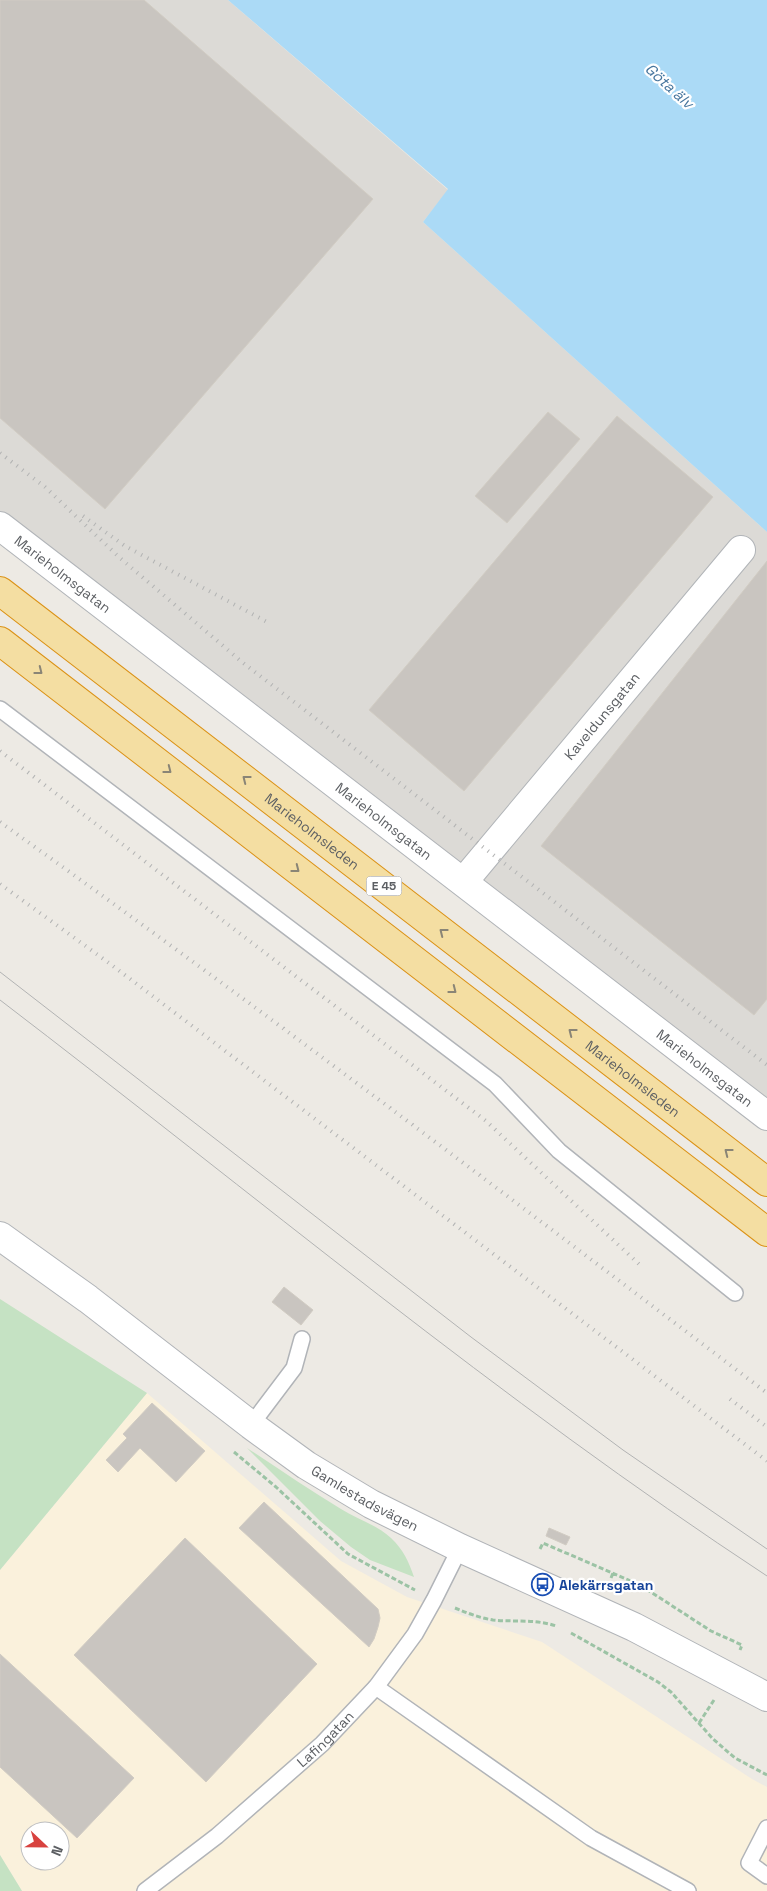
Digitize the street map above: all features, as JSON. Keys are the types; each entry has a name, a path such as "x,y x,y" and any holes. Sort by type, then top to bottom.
{"highway":[{"name":"Marieholmsleden","path":"0,591 767,1182"},
{"path":"0,642 767,1232"}],"street":[{"name":"Marieholmsgatan","path":"0,526 464,881 767,1116"},
{"name":"Kaveldunsgatan","path":"464,881 741,550"},
{"name":"Gamlestadsvägen","path":"0,1236 88,1298 306,1465 372,1504 460,1548 634,1627 767,1697"}],"lane":[{"path":"0,709 495,1084 559,1151 735,1293"},
{"path":"252,1425 294,1368 302,1339"},
{"name":"Lafingatan","path":"145,1891 217,1836 322,1744 376,1687 415,1634 460,1548"},
{"path":"376,1687 591,1838 688,1891"},
{"path":"767,1828 749,1862 767,1876"}],"path":[{"path":"611,1578 613,1573"}],"shaded area":[{"path":"0,0 228,0 448,190 423,222 767,532 767,1104 0,515"},
{"path":"147,1393 341,1561 407,1597 542,1642 767,1787 767,1891 22,1891 0,1855 0,1570"}],"green space":[{"path":"0,1299 147,1393 0,1570"},
{"path":"247,1448 329,1502 385,1533 402,1551 414,1577 370,1560 351,1547 320,1521"},
{"path":"0,1855 22,1891 0,1891"}],"water":[{"name":"Göta älv","path":"228,0 767,0 767,532 423,222 448,189"}],"building":[{"path":"0,0 144,0 373,199 105,509 0,418"},
{"path":"548,412 580,439 507,523 475,496"},
{"path":"617,416 713,497 464,791 369,710"},
{"path":"767,561 767,999 754,1015 541,846"},
{"path":"284,1287 313,1310 301,1325 272,1302"},
{"path":"152,1403 205,1451 176,1482 140,1448 118,1472 106,1460 127,1438 123,1434"},
{"path":"264,1502 378,1609 380,1618 378,1627 369,1647 239,1528"},
{"path":"549,1528 570,1537 566,1545 546,1536"},
{"path":"185,1538 317,1664 206,1782 74,1655"},
{"path":"0,1654 134,1778 77,1838 70,1832 70,1821 59,1821 0,1767"}],"tram line":[{"path":"0,972 471,1337 623,1450 767,1549"},
{"path":"0,1000 474,1368 668,1509 767,1576"}],"railway":[{"path":"0,453 45,487 120,558 242,662 767,1065"},
{"path":"83,516 125,546 269,623"},
{"path":"0,751 486,1121 641,1266"},
{"path":"0,822 290,1033 767,1393"},
{"path":"0,884 109,963 767,1461"},
{"path":"730,1399 767,1427"}],"place":[{"name":"Alekärrsgatan","path":"543,1585"}]}
